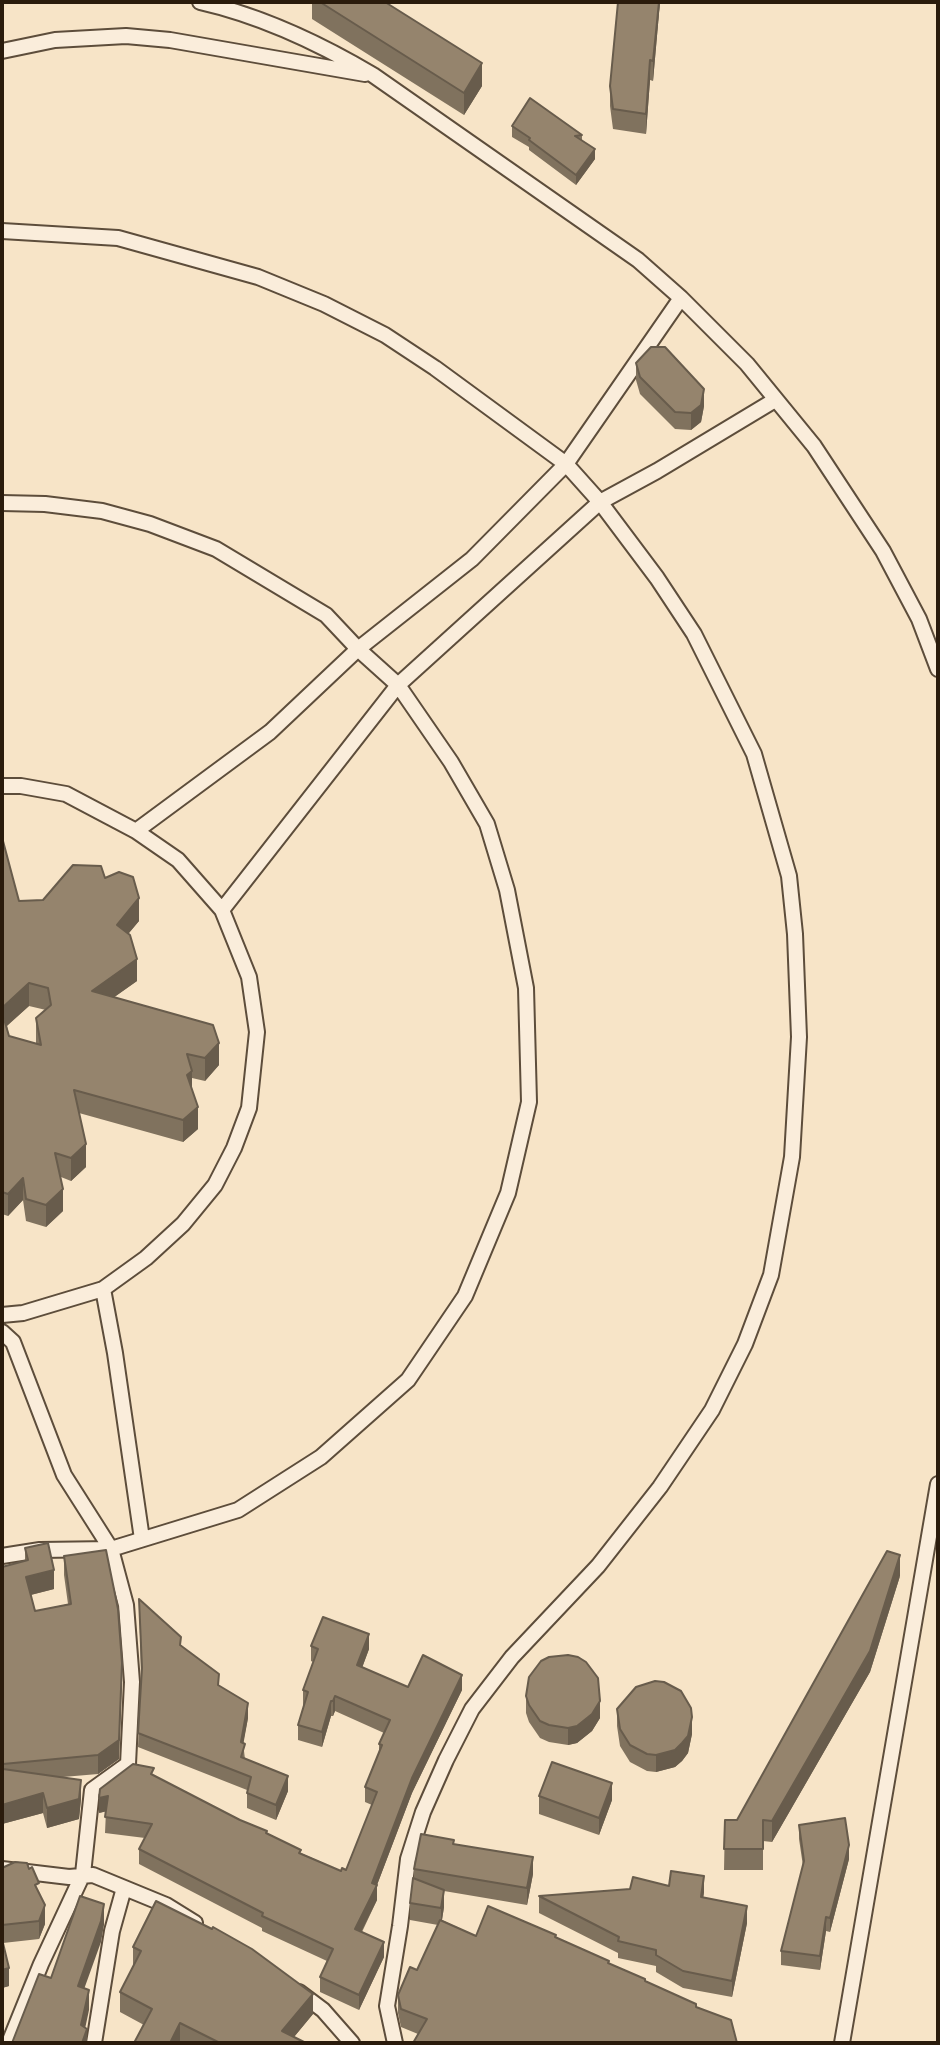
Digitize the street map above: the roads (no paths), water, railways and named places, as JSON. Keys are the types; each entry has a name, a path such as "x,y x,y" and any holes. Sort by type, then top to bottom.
{"street":[{"path":"200,2 281,28 335,52 373,75 638,260 681,298 747,364 814,446 883,551 919,619 938,669"},
{"path":"2,51 55,40 126,36 170,40 373,75"},
{"path":"2,231 118,238 258,276 324,304 385,335 435,368 566,464 600,502 657,578 694,634 754,754 789,876 795,934 799,1037 792,1157 771,1275 745,1344 712,1410 660,1487 598,1566 512,1657 480,1699 446,1760 423,1812 408,1859 387,2006 394,2043"},
{"path":"136,831 270,732 358,649 472,559 566,464 681,298"},
{"path":"222,910 398,685 600,502 775,400"},
{"path":"2,503 46,504 102,511 150,524 216,549 326,615 398,685 451,762 486,824 507,890 526,988 529,1102 508,1193 466,1296 408,1380 321,1457 238,1510 111,1549 40,1550 2,1556"},
{"path":"2,786 21,786 66,794 136,831 178,860 222,910 248,977 257,1032 249,1108 234,1148 215,1185 183,1224 146,1258 103,1289 23,1313 2,1315"},
{"path":"103,1289 142,1539"},
{"path":"2,1332 13,1342 64,1475 111,1549 126,1605 132,1682 128,1765 92,1790 83,1874 41,1964 9,2043"},
{"path":"842,2043 938,1484"},
{"path":"2,1869 69,1877 93,1875 166,1905 213,1933"},
{"path":"94,2043 113,1931 124,1888"},
{"path":"290,1986 323,2010 352,2043"}]}
